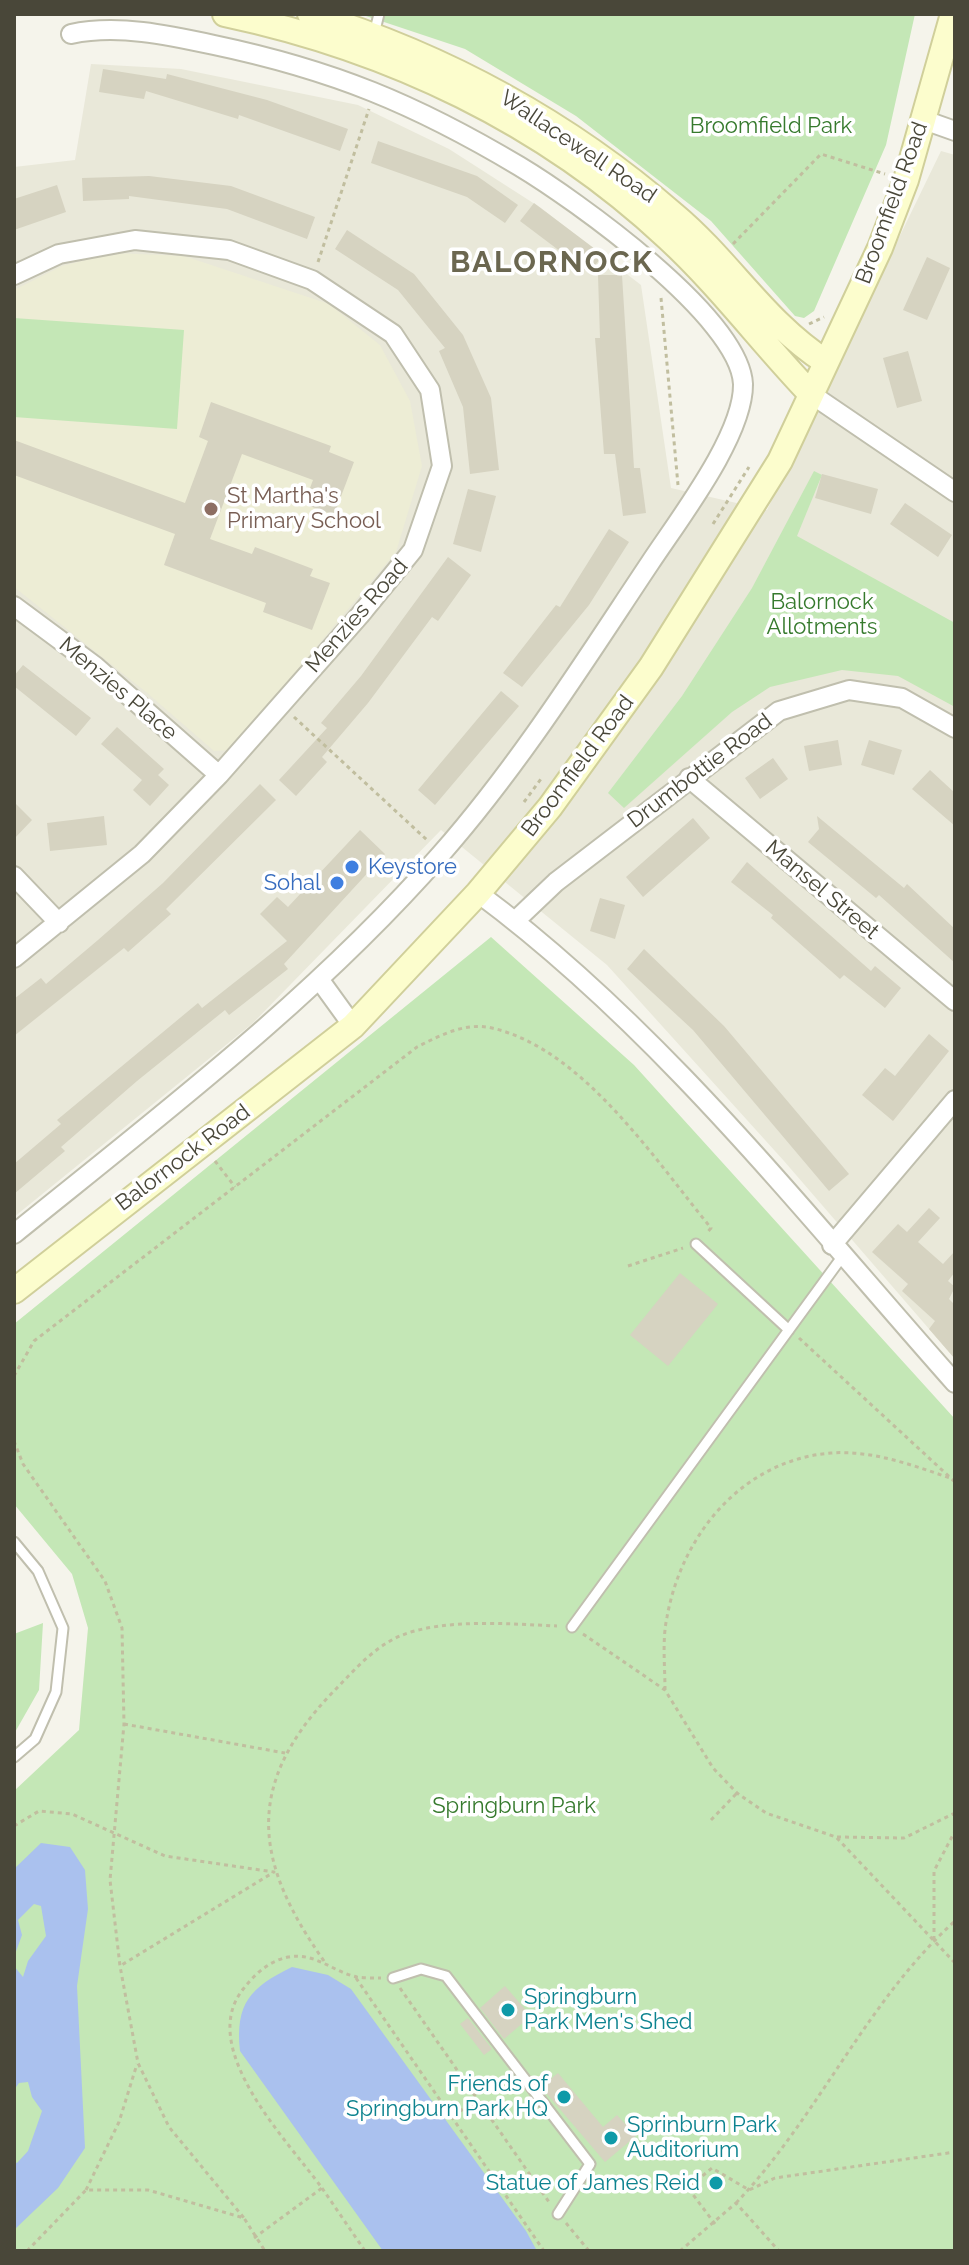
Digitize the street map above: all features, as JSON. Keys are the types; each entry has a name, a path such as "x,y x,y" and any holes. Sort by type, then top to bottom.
{"street":[{"name":"Wallacewell Road","path":"225,14 283,26 459,81 541,116 613,166 676,216 721,260 794,342 826,362"},
{"name":"Wallacewell Road","path":"310,14 376,24 623,199 724,294 767,349 811,394"},
{"name":"Broomfield Road","path":"478,893 550,807 651,667 780,461 880,248 892,176 924,120 953,14"},
{"name":"Wallacewell Road","path":"71,34 96,29 177,37 271,56 375,90 443,121 561,191 658,267 732,348 743,381 739,421 681,517"},
{"path":"443,121 459,81"},
{"path":"924,120 955,131"},
{"name":"Menzies Road","path":"14,275 59,254 135,240 229,250 312,280 393,334 430,390 442,466 413,550 219,775 142,854 14,958"},
{"path":"811,394 955,492"},
{"path":"442,854 540,728 681,517"},
{"name":"Menzies Place","path":"14,606 95,666 219,775"},
{"name":"Drumbottie Road","path":"515,921 556,882 779,711 849,690 902,698 955,728"},
{"name":"Mansel Street","path":"689,778 955,1001"},
{"name":"Balornock Road","path":"14,1234 319,979 442,854"},
{"path":"14,876 59,923"},
{"path":"478,893 515,921 652,1044 955,1383"},
{"name":"Balornock Road","path":"14,1291 89,1229 353,1026 478,893"},
{"path":"319,979 353,1026"},
{"path":"837,1251 955,1100"}],"lane":[{"path":"696,1244 789,1330"},
{"path":"572,1627 789,1330 837,1251"},
{"path":"14,1542 38,1571 63,1628 56,1692 35,1739 14,1757"},
{"path":"393,1978 421,1969 446,1976 590,2164 558,2214"}],"path":[{"path":"312,280 375,90"},
{"path":"721,260 742,233 821,154 892,176"},
{"path":"658,267 681,517"},
{"path":"799,323 810,324 824,317"},
{"path":"280,704 442,854"},
{"path":"14,1376 34,1341 417,1047 452,1029 491,1028 534,1044 576,1074 625,1122 711,1228 696,1244 628,1266"},
{"path":"202,1144 235,1187"},
{"path":"789,1330 955,1482"},
{"path":"14,1441 23,1464 105,1581 122,1628 124,1724 110,1880 120,1966 138,2063 169,2127 244,2218 265,2251"},
{"path":"665,1690 666,1618 686,1556 717,1507 765,1470 831,1453 894,1458 950,1478"},
{"path":"324,1961 294,1918 274,1872 268,1814 285,1753 322,1704 367,1657 401,1635 476,1622 572,1627 665,1690 713,1768 737,1793 766,1813 836,1837 904,1838 955,1813"},
{"path":"124,1724 285,1753"},
{"path":"711,1820 737,1793"},
{"path":"14,1826 39,1811 72,1814 165,1856 274,1872"},
{"path":"934,1940 934,1871 955,1831"},
{"path":"836,1837 955,1963"},
{"path":"120,1966 274,1872"},
{"path":"680,2251 715,2224 785,2148 897,1985 934,1940 955,1921"},
{"path":"365,2251 244,2079 230,2046 227,2023 237,1996 258,1970 289,1957 324,1961 355,1977 393,1978 558,2214 589,2251"},
{"path":"355,1977 544,2251"},
{"path":"30,2251 86,2190 119,2122 138,2063"},
{"path":"453,2116 477,2099"},
{"path":"749,2190 775,2178 955,2152"},
{"path":"715,2224 688,2188 712,2168 749,2190"},
{"path":"254,2238 322,2188"},
{"path":"86,2190 148,2190 244,2218"},
{"path":"736,2203 779,2251"}],"shaded area":[{"path":"91,64 181,69 358,105 449,149 541,208 641,285 671,488 767,510 941,151 955,155 955,1359 784,1161 607,965 441,830 253,1023 14,1217 14,167 75,160"},
{"name":"St Martha's Primary School","path":"114,253 184,256 329,304 380,345 410,401 422,466 396,552 230,750 214,751 146,692 14,587 14,290 62,266"}],"green space":[{"name":"Broomfield Park","path":"360,14 915,14 886,145 814,311 804,318 795,316 711,221 576,116 465,49"},
{"path":"14,318 184,330 177,429 14,417"},
{"name":"Balornock Allotments","path":"814,471 822,475 797,536 955,623 955,707 898,676 842,670 770,687 732,712 624,808 608,793 682,696 752,588"},
{"name":"Springburn Park","path":"491,937 634,1065 955,1419 955,2251 14,2251 14,1791 79,1730 88,1628 72,1574 14,1504 14,1324"},
{"path":"43,1623 39,1690 14,1734 14,1634"}],"water":[{"path":"41,1843 70,1847 85,1870 88,1909 77,1986 85,2148 58,2188 14,2230 14,2162 17,2163 28,2151 42,2111 32,2097 28,2082 19,2083 14,2090 14,1966 23,1977 28,1961 46,1936 41,1906 34,1904 18,1920 22,1935 14,1957 14,1869"},
{"path":"292,1967 328,1975 351,1989 526,2231 537,2251 383,2251 240,2051 240,2020 249,1998 266,1982"}],"building":[{"path":"103,69 166,79 167,74 267,100 348,129 340,151 239,115 238,119 146,91 144,99 99,92"},
{"path":"378,141 477,176 518,205 505,223 467,197 371,163"},
{"path":"149,176 231,186 315,217 307,239 227,209 129,196 129,199 83,201 82,178"},
{"path":"57,185 66,212 14,230 14,199"},
{"path":"534,203 603,255 589,273 520,221"},
{"path":"347,230 414,274 463,335 491,398 499,470 470,474 463,407 439,351 445,348 398,290 335,249"},
{"path":"927,257 950,268 927,320 903,310"},
{"path":"598,275 622,275 634,468 640,468 646,513 623,516 615,454 604,454 595,338 600,338"},
{"path":"908,351 922,401 897,408 883,358"},
{"path":"211,402 331,446 329,452 354,462 334,515 304,504 313,480 242,454 210,539 252,554 255,547 313,569 310,576 330,583 312,630 263,612 266,603 164,565 175,534 14,475 14,440 185,503 208,441 199,437"},
{"path":"822,474 878,489 871,514 815,498"},
{"path":"468,489 496,496 481,552 453,544"},
{"path":"905,503 952,535 938,557 890,524"},
{"path":"609,529 629,542 589,605 522,687 503,673 556,605 560,607"},
{"path":"448,557 471,575 438,621 432,617 368,703 322,757 327,762 296,796 279,780 327,728 321,723 361,676"},
{"path":"23,665 91,718 76,736 14,686 14,676"},
{"path":"501,691 519,706 435,805 418,790"},
{"path":"117,727 164,769 158,775 169,785 150,806 133,790 142,780 101,744"},
{"path":"838,740 842,765 809,771 804,746"},
{"path":"869,740 902,750 894,775 861,765"},
{"path":"773,758 788,779 760,799 745,778"},
{"path":"930,770 955,793 955,826 912,789"},
{"path":"260,784 276,800 166,909 171,914 128,952 124,948 14,1036 14,999 41,978 46,984 98,940 163,883"},
{"path":"14,802 32,820 14,839"},
{"path":"104,816 107,845 50,851 47,823"},
{"path":"817,816 904,888 907,884 955,929 955,963 879,895 876,898 808,842 819,829"},
{"path":"693,818 710,838 643,897 626,877"},
{"path":"360,830 385,854 284,964 288,969 229,1015 225,1010 137,1081 61,1147 65,1151 14,1194 14,1164 61,1124 57,1120 198,1003 202,1008 287,941 260,914 277,897 288,907"},
{"path":"747,862 871,971 875,966 901,988 885,1008 844,975 840,979 771,918 773,915 731,882"},
{"path":"600,898 625,905 615,939 590,931"},
{"path":"644,949 724,1026 849,1174 829,1191 693,1030 627,969"},
{"path":"929,1034 949,1051 893,1121 862,1095 885,1068 895,1076"},
{"path":"929,1208 940,1218 918,1242 943,1264 955,1251 955,1272 948,1281 955,1287 949,1299 955,1305 955,1359 929,1329 935,1321 902,1291 908,1284 872,1252 898,1224 907,1232"},
{"path":"680,1273 718,1304 668,1366 630,1335"},
{"name":"Springburn Park Men's Shed","path":"505,1986 531,2016 504,2039 480,2008"},
{"path":"468,2018 492,2049 484,2055 460,2024"},
{"path":"558,2073 603,2127 617,2115 636,2136 605,2162 541,2087"}],"place":[{"name":"St Martha's Primary School","path":"211,509"},
{"name":"Keystore","path":"352,867"},
{"name":"Sohal","path":"337,883"},
{"name":"Springburn Park Men's Shed","path":"508,2010"},
{"name":"Friends of Springburn Park HQ","path":"564,2097"},
{"name":"Sprinburn Park Auditorium","path":"611,2138"},
{"name":"Statue of James Reid","path":"716,2183"}],"district":[{"name":"BALORNOCK","path":"552,263"}]}
